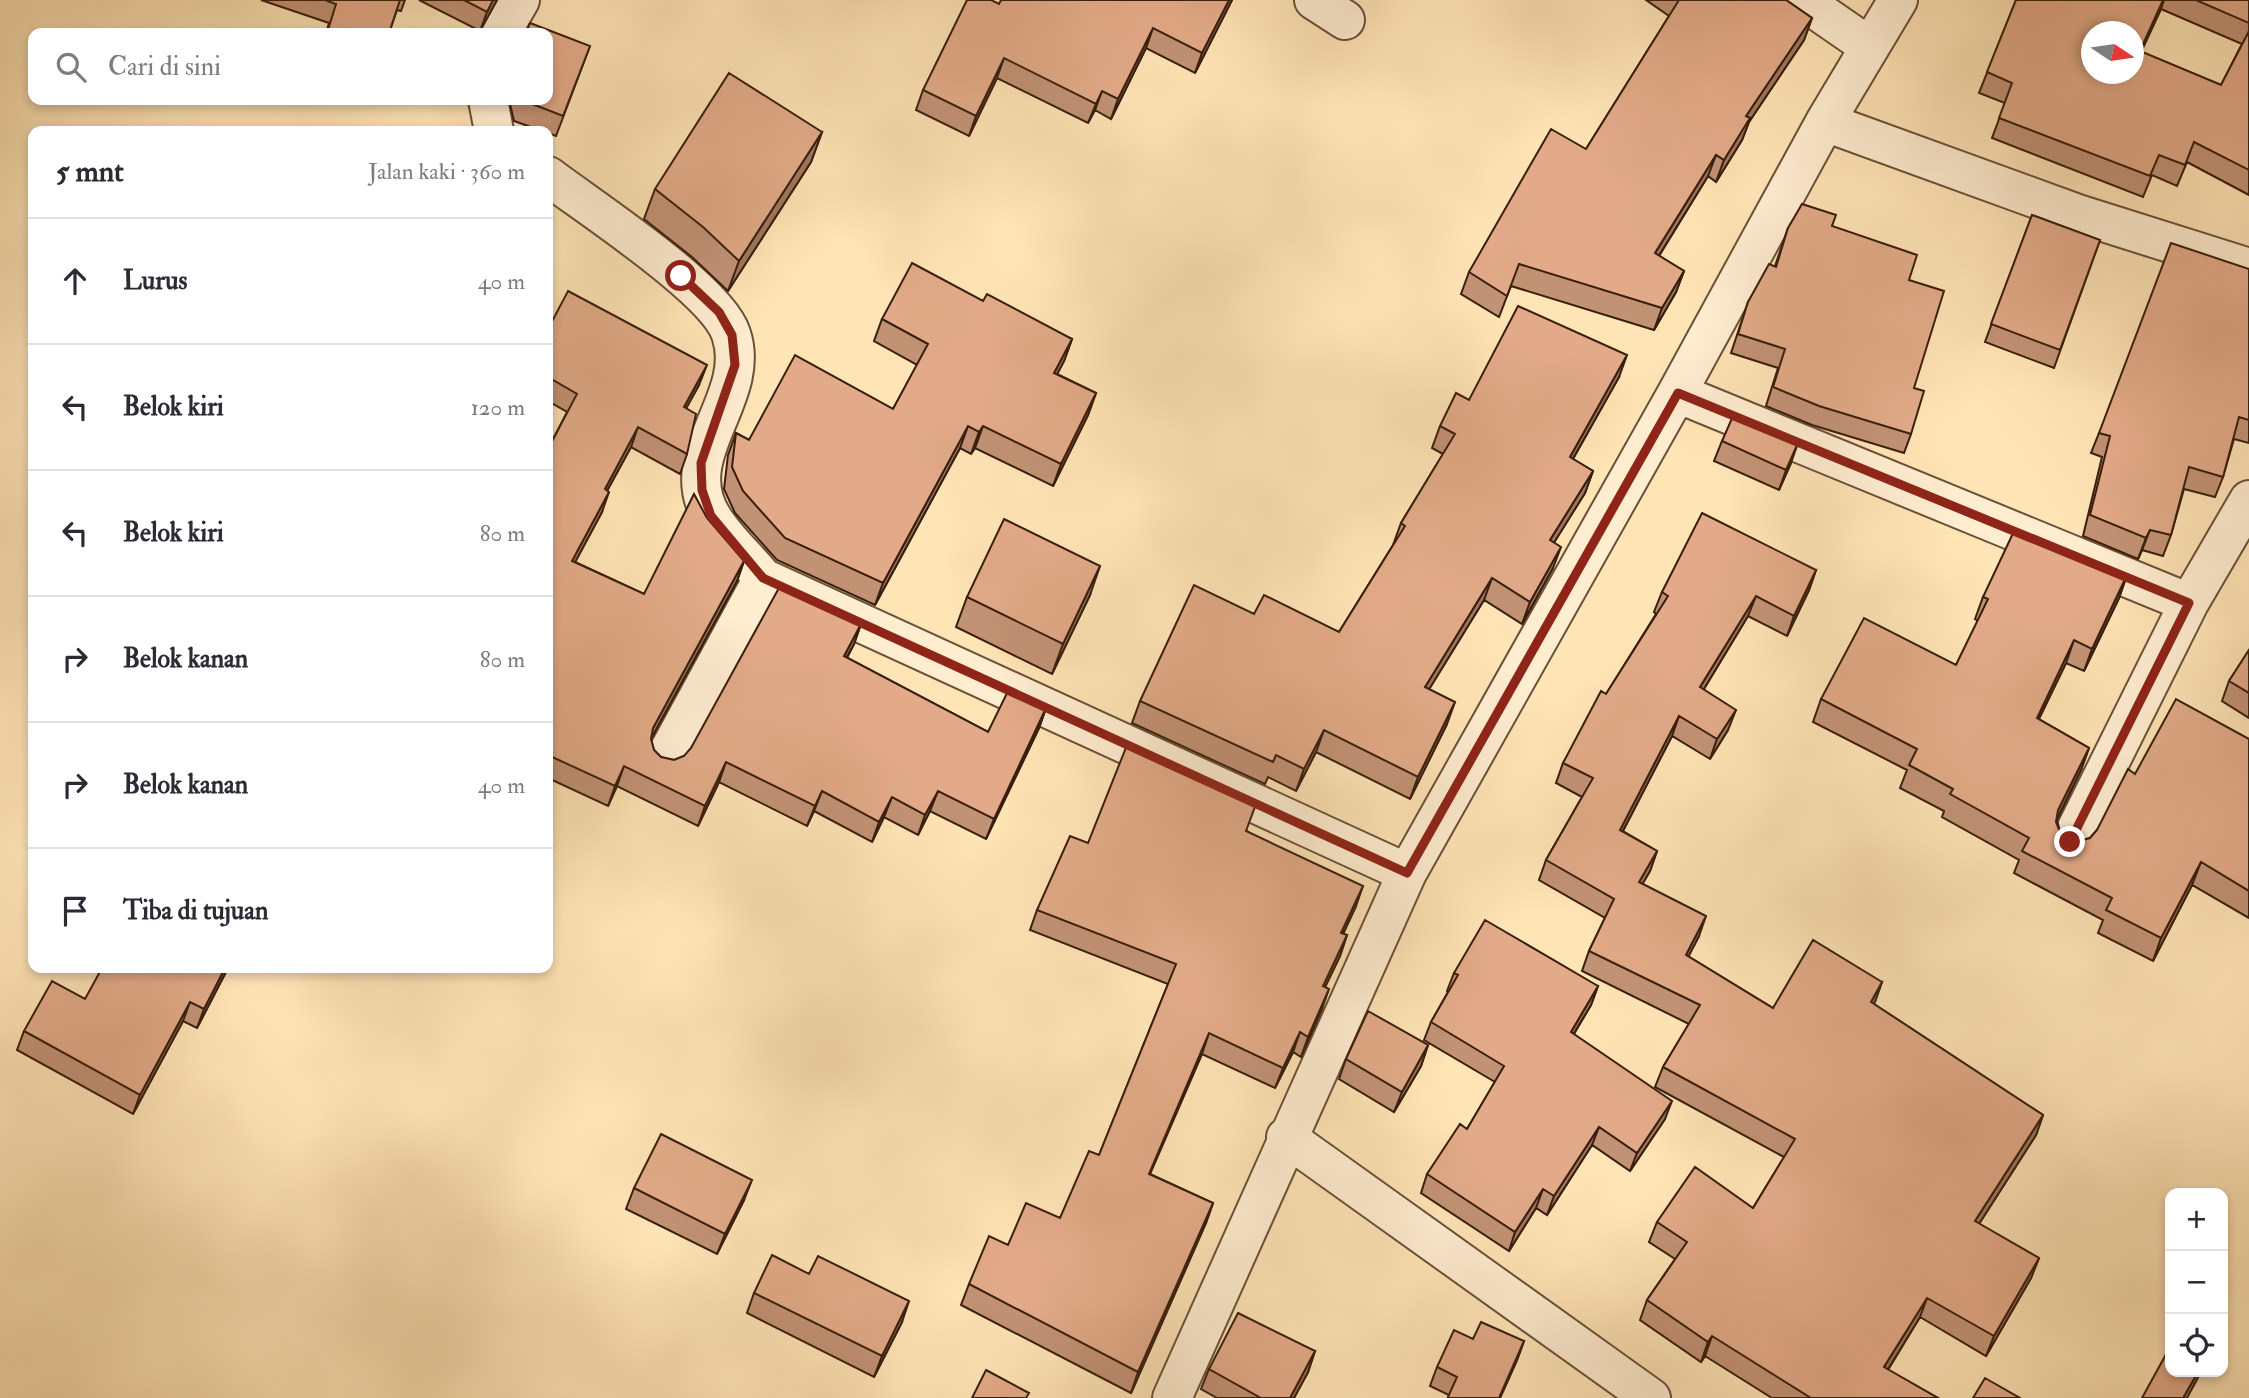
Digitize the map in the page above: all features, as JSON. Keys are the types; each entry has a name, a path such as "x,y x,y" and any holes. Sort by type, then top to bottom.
{"street":[{"path":"504,28 520,0"},
{"path":"1802,0 1870,47"},
{"path":"1172,1398 1286,1137 1407,873 1678,393 1825,122 1898,0"},
{"path":"489,105 493,126"},
{"path":"1825,122 2078,214 2249,268"},
{"path":"553,180 681,276 719,312 726,323 732,335 735,365 701,463 702,490 711,516 763,578 1407,873"},
{"path":"1678,393 2189,603"},
{"path":"2070,842 2189,603 2249,500"},
{"path":"665,758 763,578"},
{"path":"2150,686 2183,705"},
{"path":"1286,1137 1651,1398"}],"building":[{"path":"325,0 400,0 391,28 329,28 336,4"},
{"path":"464,0 493,0 487,12"},
{"path":"967,0 991,0 999,4 1001,0 1229,0 1202,53 1153,28 1118,99 1102,91 1096,104 1004,58 976,116 923,90"},
{"path":"1679,0 1786,0 1812,18 1746,116 1750,118 1724,160 1716,155 1655,253 1684,271 1662,308 1519,264 1507,296 1469,272 1551,129 1586,149"},
{"path":"2016,0 2163,0 2144,42 2144,21 2081,21 2081,84 2144,84 2144,53 2221,85 2249,31 2249,170 2194,142 2185,165 2159,155 2150,176 1999,118 2012,83 1987,72"},
{"path":"2196,0 2249,0 2249,23"},
{"path":"530,23 543,28 528,28"},
{"path":"553,32 590,46 563,116 535,105 553,105"},
{"path":"729,73 822,132 739,261 703,227 655,189"},
{"path":"1802,204 1836,215 1832,226 1917,255 1909,280 1944,291 1914,388 1924,391 1911,434 1819,406 1773,387 1785,349 1738,334 1748,302 1769,264 1776,267 1788,228"},
{"path":"2032,215 2100,240 2060,350 1991,324"},
{"path":"2171,243 2249,269 2249,420 2239,417 2223,477 2189,467 2171,535 2150,530 2146,538 2090,515 2110,436 2099,433"},
{"path":"912,263 983,301 987,294 1072,339 1054,373 1096,393 1061,464 983,426 979,432 968,426 883,583 785,538 743,491 732,467 736,433 749,440 795,355 893,409 928,344 882,319"},
{"path":"568,291 707,365 684,407 696,414 687,454 638,427 605,489 609,492 572,561 644,594 694,494 707,518 744,561 653,728 651,739 654,750 661,757 674,760 684,756 691,748 780,586 861,624 844,656 988,732 1008,691 1046,708 994,819 938,791 925,815 892,797 879,822 822,791 815,806 726,762 705,806 624,766 615,786 553,757 553,440 577,394 553,380 553,320"},
{"path":"1518,306 1627,355 1570,457 1593,471 1550,540 1561,547 1530,602 1492,578 1425,687 1455,702 1418,777 1324,730 1304,769 1276,755 1273,762 1140,701 1194,585 1254,614 1264,595 1339,632 1405,526 1401,523 1455,434 1440,426 1456,393 1469,400"},
{"path":"1733,416 1798,443 1786,470 1722,441"},
{"path":"1702,513 1816,570 1794,616 1756,596 1700,687 1736,710 1717,739 1679,716 1620,830 1657,851 1639,882 1706,916 1686,955 1773,1008 1813,940 1882,982 1871,1002 2043,1115 1975,1221 2039,1258 1994,1336 1927,1298 1884,1367 1938,1398 1811,1398 1712,1336 1708,1342 1647,1300 1687,1242 1657,1222 1695,1167 1753,1208 1795,1139 1663,1067 1700,1005 1589,951 1614,899 1546,860 1593,778 1563,763 1601,691 1606,694 1668,596 1662,592"},
{"path":"1004,519 1100,566 1063,644 967,597"},
{"path":"2015,529 2127,575 2092,649 2074,640 2037,718 2089,748 2058,810 2056,822 2060,832 2069,839 2079,841 2090,838 2097,830 2128,769 2135,774 2176,699 2249,739 2249,891 2201,862 2161,938 2106,910 2112,898 2022,851 2029,838 1950,794 1953,789 1909,765 1917,749 1821,699 1864,618 1956,665 1988,599 1983,597"},
{"path":"2249,650 2249,693 2229,681"},
{"path":"1127,745 1256,804 1246,831 1363,886 1341,933 1347,935 1323,986 1329,989 1308,1037 1300,1032 1283,1068 1209,1033 1149,1174 1213,1203 1138,1372 969,1284 989,1236 1008,1245 1026,1203 1060,1218 1089,1151 1099,1155 1176,964 1037,910 1070,836 1088,843"},
{"path":"1485,920 1598,986 1571,1032 1672,1101 1637,1153 1599,1127 1554,1196 1543,1189 1515,1232 1427,1174 1460,1124 1467,1129 1504,1066 1431,1022 1458,975 1454,973"},
{"path":"99,973 222,973 204,1009 190,1002 140,1095 24,1031 52,981 85,999"},
{"path":"1368,1011 1428,1045 1402,1092 1346,1059"},
{"path":"661,1134 752,1180 725,1234 634,1188"},
{"path":"772,1255 809,1274 818,1256 909,1301 882,1356 754,1293"},
{"path":"1238,1313 1315,1351 1290,1398 1261,1398 1209,1369"},
{"path":"1481,1322 1524,1341 1499,1398 1449,1398 1457,1377 1437,1367 1454,1330 1473,1339"},
{"path":"2165,1356 2165,1377 2195,1377 2183,1398 2142,1398"},
{"path":"986,1370 1029,1393 1026,1398 972,1398"},
{"path":"1985,1378 2020,1398 1973,1398"}],"route":[{"path":"681,276 719,312 732,335 735,365 732,381 701,463 702,490 711,516 763,578 1407,873 1678,393 2189,603 2070,842"}]}
